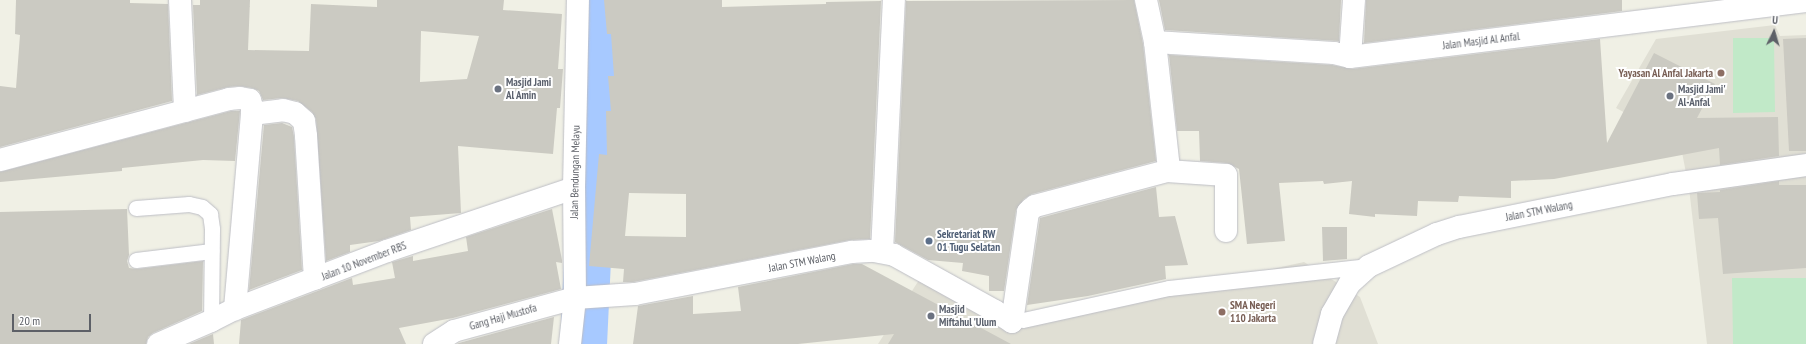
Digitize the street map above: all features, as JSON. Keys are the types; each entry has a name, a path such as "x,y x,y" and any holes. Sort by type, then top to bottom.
{"street":[{"path":"180,0 185,111"},
{"name":"Jalan Bendungan Melayu","path":"570,344 580,297 574,188 578,0"},
{"path":"882,252 894,0"},
{"path":"1146,0 1155,42 1170,165 1167,171"},
{"path":"1350,57 1354,0"},
{"name":"Jalan Masjid Al Anfal","path":"1155,42 1334,53 1350,57 1803,1"},
{"path":"0,160 229,99 240,98 250,100 252,114 235,309"},
{"path":"252,114 283,110 295,113 304,121 315,279"},
{"name":"Jalan STM Walang","path":"1324,344 1332,314 1350,283 1370,266 1437,234 1459,227 1673,184 1806,165"},
{"path":"1017,321 1028,212 1035,206 1167,171 1226,175 1226,231"},
{"name":"Jalan 10 November RBS","path":"158,344 211,322 235,309 315,279 461,225 574,188"},
{"name":"Jalan STM Walang","path":"580,297 635,294 852,252 874,251 894,255 1017,321"},
{"name":"Gang Haji Mustofa","path":"434,344 454,331 580,297"}],"lane":[{"path":"136,208 189,204 202,207 210,214 212,229 211,322"},
{"path":"136,260 211,251"},
{"path":"1017,321 1169,288 1370,266"}],"shaded area":[{"name":"Yayasan Al Anfal Jakarta","path":"1775,25 1780,36 1806,35 1806,153 1781,162 1686,173 1680,142 1616,108 1656,39"},
{"path":"1806,175 1806,344 1707,344 1689,188"},
{"name":"SMA Negeri 110 Jakarta","path":"1304,262 1360,297 1378,344 878,344 919,280 1013,326"}],"green space":[{"path":"1733,38 1774,38 1775,112 1733,113"},
{"path":"1732,278 1806,278 1806,344 1733,344"}],"building":[{"path":"16,0 130,0 130,3 168,4 172,101 0,147 0,86 16,88 20,35 15,34"},
{"path":"200,0 250,0 248,50 309,51 311,4 377,7 377,0 504,0 503,10 562,14 558,69 563,69 560,108 557,108 553,154 458,146 461,213 410,217 411,230 379,241 350,245 350,252 326,261 316,119 312,112 298,101 282,98 263,100 259,91 252,88 239,86 228,87 197,95 193,5 200,5","holes":["421,31 479,36 467,79 420,82"]},
{"path":"604,0 722,0 722,7 881,1 870,239 850,240 633,282 623,282 624,269 589,266 599,154 607,155 606,111 611,111 608,76 614,76 611,34 607,34","holes":["629,193 686,194 686,237 625,236"]},
{"path":"1134,0 1143,44 1156,161 1032,194 1024,199 1016,210 1004,291 989,291 989,276 962,271 963,263 928,260 895,242 906,1"},
{"path":"1159,0 1341,0 1339,41 1165,30"},
{"path":"1366,0 1622,0 1622,11 1364,43"},
{"path":"1806,38 1806,151 1789,151 1783,39"},
{"path":"1600,39 1607,143 1654,53 1715,84 1697,118 1778,117 1779,156 1720,165 1719,148 1554,179 1511,181 1511,198 1459,196 1458,202 1418,201 1417,216 1375,214 1375,217 1349,214 1352,181 1324,184 1323,181 1279,183 1285,241 1247,244 1239,169 1227,163 1200,161 1199,131 1177,131 1169,55 1332,65 1352,69"},
{"path":"231,111 240,111 235,161 203,160 122,168 122,171 0,182 0,172"},
{"path":"282,123 292,127 294,137 302,270 249,290 264,125"},
{"path":"1779,181 1779,185 1806,185 1806,268 1723,274 1718,218 1699,219 1697,193 1720,192 1720,190"},
{"path":"1156,187 1159,217 1175,216 1188,265 1165,266 1166,279 1088,296 1027,305 1040,218"},
{"path":"127,209 129,255 127,261 129,268 137,269 203,261 202,311 153,333 148,337 146,344 0,344 0,212"},
{"path":"552,209 562,260 562,263 556,262 561,289 453,318 399,328 406,344 239,344 241,320 352,278 353,285 395,278 392,262 413,256 413,261 468,251 466,237"},
{"path":"1322,227 1347,227 1347,259 1323,261"},
{"path":"853,264 862,264 1011,344 888,344 894,334 798,344 633,344 638,306 693,296 693,314 741,311 738,287"},
{"path":"554,317 551,344 457,344 459,343"},
{"path":"213,334 214,344 189,344"}],"waterway":[{"path":"583,344 599,0"}],"place":[{"name":"Yayasan Al Anfal Jakarta","path":"1721,73"},
{"name":"Masjid Jami Al Amin","path":"498,89"},
{"name":"Masjid Jami' Al-Anfal","path":"1670,96"},
{"name":"Sekretariat RW 01 Tugu Selatan","path":"929,241"},
{"name":"SMA Negeri 110 Jakarta","path":"1222,312"},
{"name":"Masjid Miftahul 'Ulum","path":"931,316"}]}
